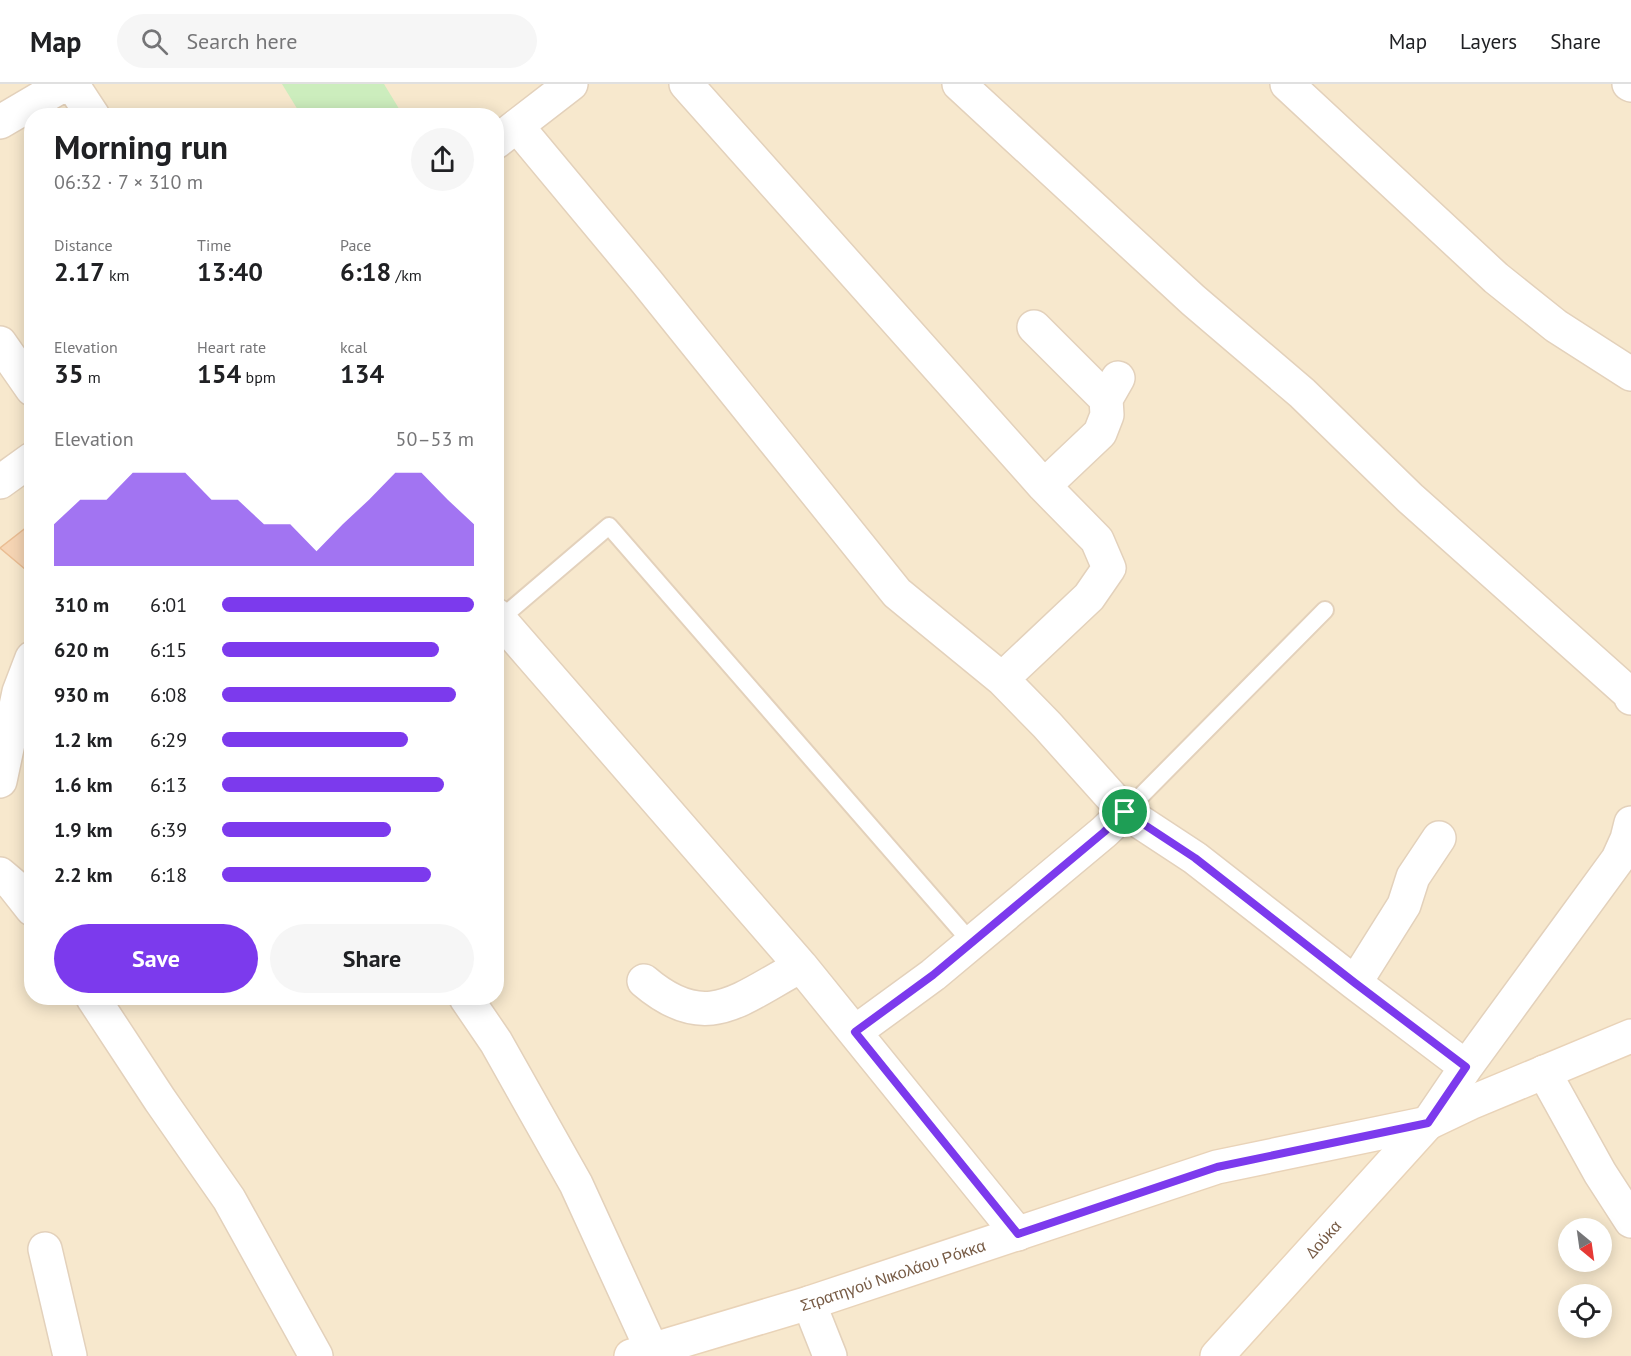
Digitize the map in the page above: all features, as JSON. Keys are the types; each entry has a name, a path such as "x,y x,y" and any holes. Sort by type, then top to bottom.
{"street":[{"path":"0,122 65,84"},
{"path":"72,84 88,108"},
{"path":"571,84 507,134 646,281 897,593 1002,679 1047,725 1125,812 1195,858 1466,1067"},
{"path":"686,84 1044,486 1097,540 1109,568 1089,597 1002,679"},
{"path":"959,84 1193,300 1302,393 1410,498 1631,697"},
{"path":"1287,84 1496,278 1556,326 1631,374"},
{"path":"1034,327 1112,388 1107,415 1100,433 1044,486"},
{"path":"0,344 24,378"},
{"path":"0,482 24,465"},
{"path":"504,624 801,966 1018,1234"},
{"path":"0,781 19,692 24,679"},
{"path":"855,1032 933,975 1125,812"},
{"name":"Δούκα","path":"1217,1356 1428,1123 1466,1067 1618,859 1631,823"},
{"path":"1355,983 1404,905 1413,877 1440,838"},
{"path":"0,874 24,899"},
{"path":"644,981 661,996 686,1007 706,1009 729,1005 801,966"},
{"path":"98,1005 229,1199 316,1356"},
{"path":"471,1005 496,1042 576,1184 641,1353"},
{"name":"Στρατηγού Νικολάου Ρόκκα","path":"641,1353 809,1304 1217,1167 1428,1123 1631,1036"},
{"path":"1544,1072 1600,1173 1631,1221"},
{"path":"45,1249 70,1356"},
{"path":"809,1304 830,1356"}],"lane":[{"path":"504,612 609,526 971,942"},
{"path":"1125,812 1325,610"}],"shaded area":[{"path":"0,84 1631,84 1631,1356 0,1356"}],"green space":[{"path":"282,84 384,84 399,108 297,108"}],"building":[{"path":"24,529 24,568 0,548"}],"route":[{"path":"1125,812 1195,858 1466,1067 1428,1123 1217,1167 1018,1234 855,1032 933,975 1125,812"}]}
